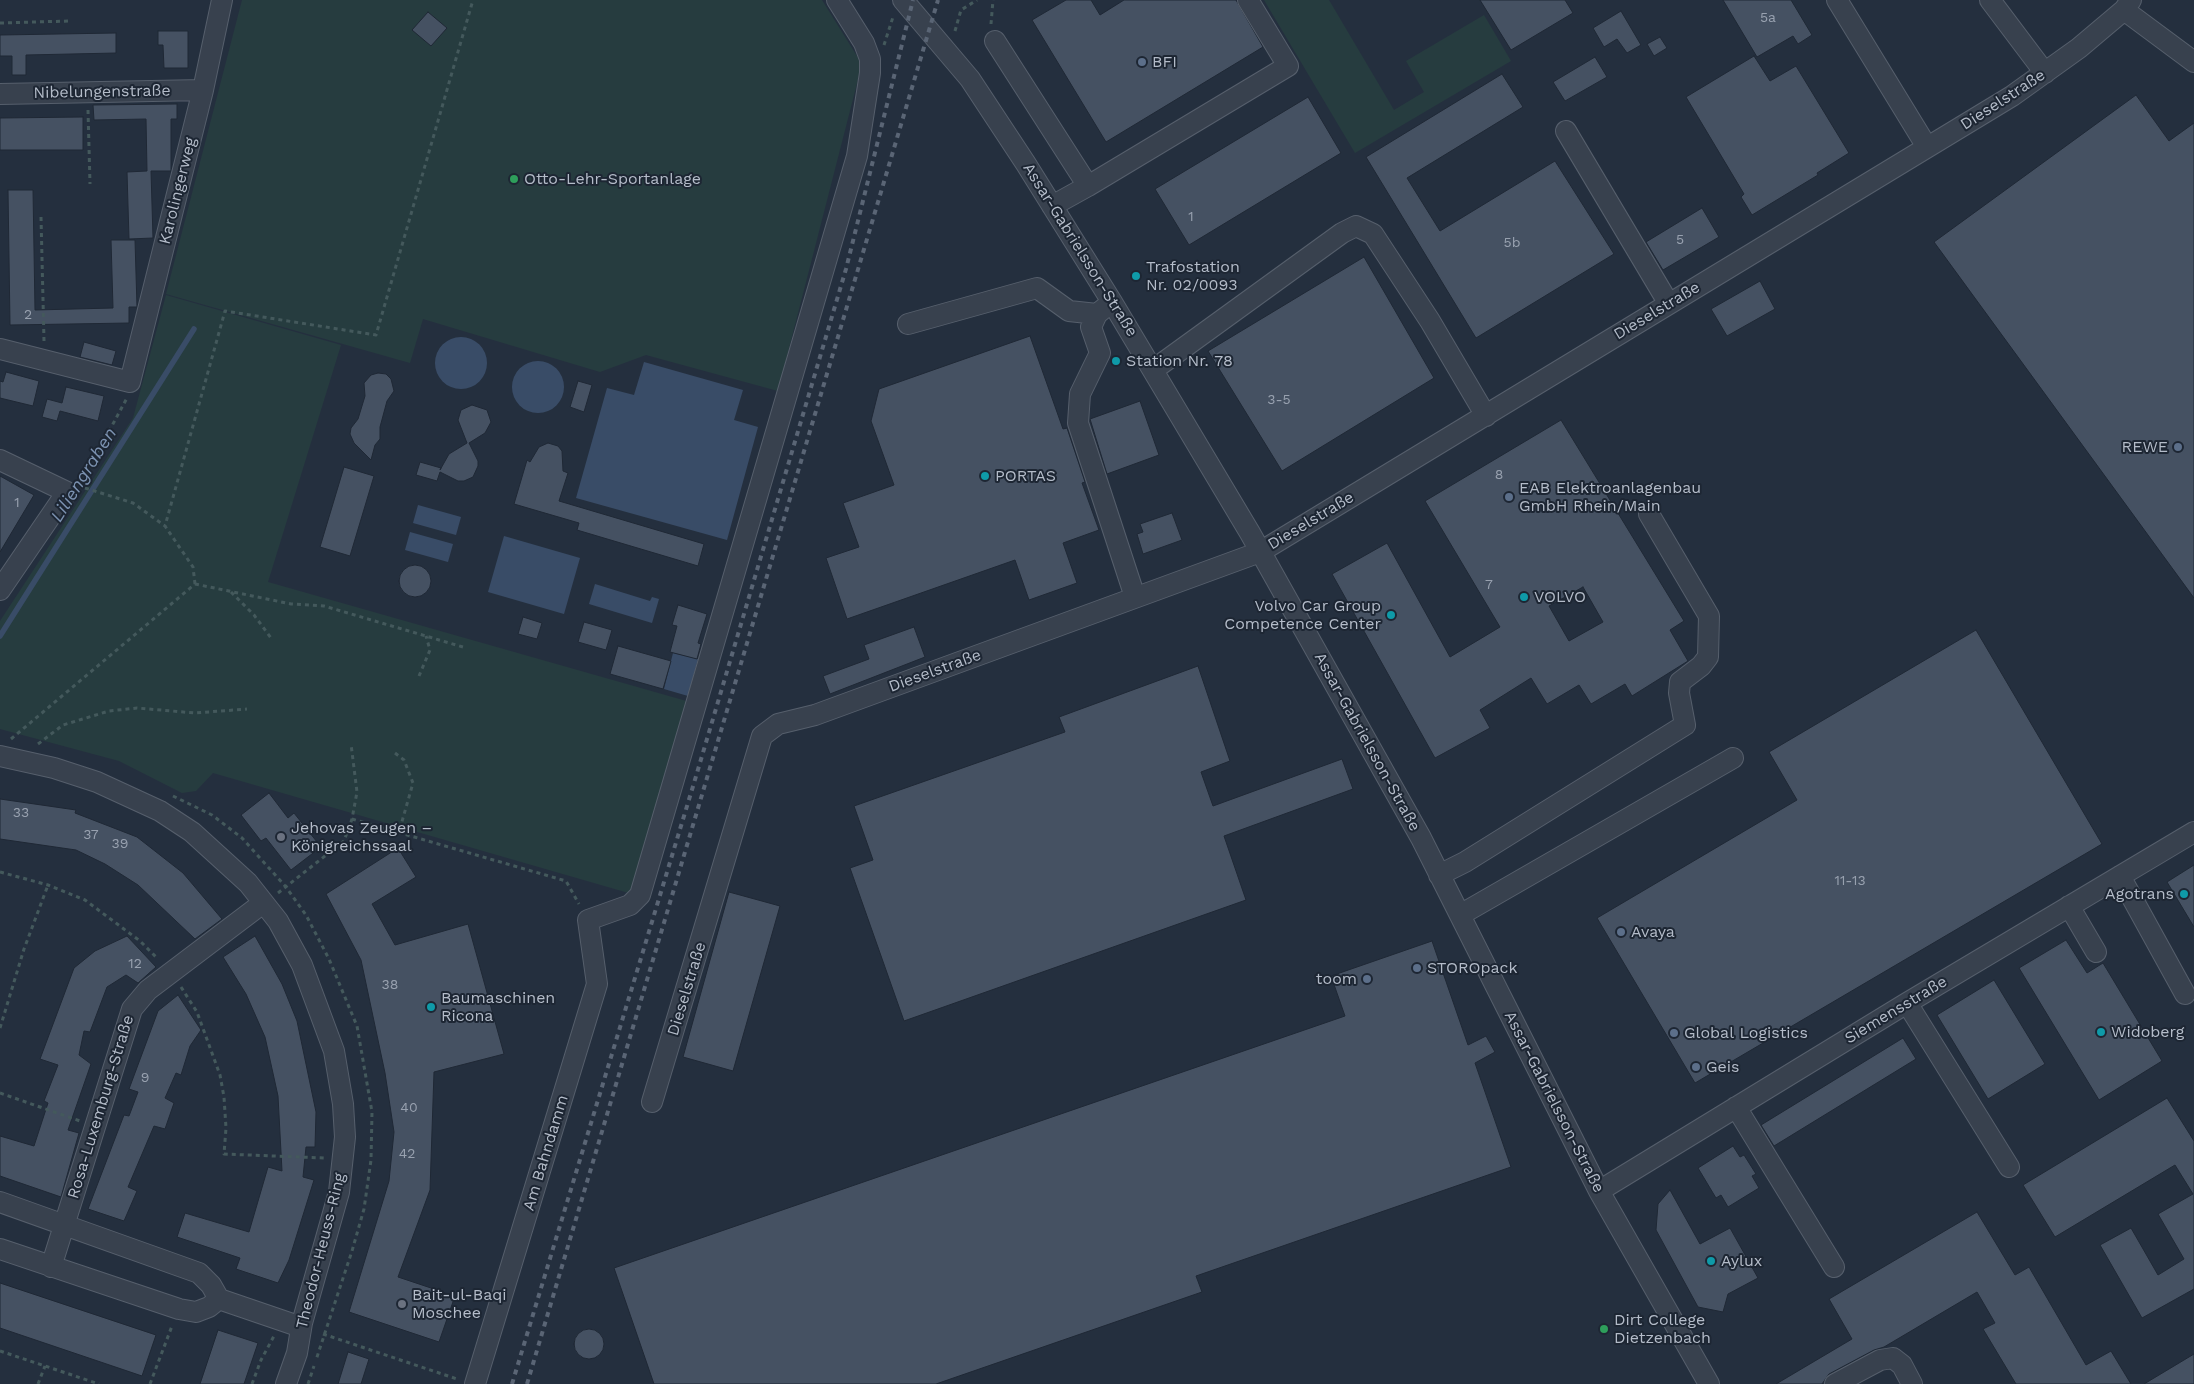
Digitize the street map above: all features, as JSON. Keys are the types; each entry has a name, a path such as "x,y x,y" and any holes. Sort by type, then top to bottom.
{"street":[{"name":"Karolingerweg","path":"130,382 203,90 222,0"},
{"path":"588,920 630,905 640,895 857,156 870,73 870,59 864,43 837,0"},
{"name":"Assar-Gabrielsson-Straße","path":"903,0 970,79 1052,206 1105,308 1153,370 1260,552 1440,875 1599,1191 1709,1384"},
{"path":"1052,206 1288,66 1248,0"},
{"path":"1836,0 1927,147"},
{"path":"1990,0 2045,73"},
{"path":"2127,5 2194,62"},
{"name":"Dieselstraße","path":"652,1102 762,736 778,724 815,715 1260,552 2012,96 2080,48 2127,5"},
{"path":"995,41 1088,186"},
{"name":"Nibelungenstraße","path":"0,94 203,90"},
{"path":"1566,131 1669,304"},
{"path":"1153,370 1342,233 1356,226 1373,234 1430,321 1486,416"},
{"path":"908,324 1037,288 1069,311 1105,308"},
{"path":"1105,308 1090,327 1100,353 1080,394 1078,424 1134,598"},
{"path":"0,349 130,382"},
{"path":"0,460 67,492 0,590"},
{"path":"1440,875 1465,862 1685,725 1679,694 1680,682 1701,666 1708,657 1709,616 1649,514"},
{"name":"Theodor-Heuss-Ring","path":"3,750 97,782 160,811 192,832 248,883 278,921 302,965 334,1051 343,1104 344,1159 335,1208 292,1324 297,1353 286,1384"},
{"path":"1460,915 1733,758"},
{"name":"Siemensstraße","path":"1599,1191 1907,1002 2194,832"},
{"path":"2120,876 2185,994"},
{"name":"Rosa-Luxemburg-Straße","path":"51,1267 132,1009 148,990 263,903"},
{"path":"2069,906 2096,952"},
{"name":"Am Bahndamm","path":"469,1382 598,984 588,920"},
{"path":"1907,1002 2009,1167"},
{"path":"1736,1107 1834,1268"},
{"path":"0,1202 199,1273 212,1285 219,1299 292,1324"},
{"path":"0,1249 179,1309 196,1312 209,1307 219,1299"},
{"path":"1835,1384 1874,1362 1893,1358 1902,1365 1912,1384"}],"path":[{"path":"165,526 226,311 376,335 474,0"},
{"path":"955,31 960,10 977,0"},
{"path":"0,23 69,21"},
{"path":"87,92 90,184"},
{"path":"41,218 43,359"},
{"path":"67,492 101,446 127,399 130,382"},
{"path":"92,490 133,503 165,526 193,567 195,584"},
{"path":"195,584 291,604 324,606 463,647"},
{"path":"3,750 12,738 195,584"},
{"path":"230,592 254,615 271,638"},
{"path":"419,676 430,650 426,636"},
{"path":"38,744 63,725 109,711 137,708 195,712 247,709"},
{"path":"6,737 20,740"},
{"path":"29,742 47,747"},
{"path":"263,903 344,841 352,819 357,792 351,744"},
{"path":"395,753 404,760 413,783 399,832"},
{"path":"168,793 212,815 242,838 286,887 306,915 329,959 357,1026 372,1112 371,1160 364,1209 308,1384"},
{"path":"352,819 566,881 588,920"},
{"path":"0,872 48,884 84,900 140,941 172,973 197,1012 220,1075 226,1128 224,1154 344,1159"},
{"path":"0,1028 24,949 48,884"},
{"path":"0,1093 94,1126"},
{"path":"150,1384 179,1309"},
{"path":"252,1384 261,1360 292,1324 469,1382"},
{"path":"0,1351 99,1384"},
{"path":"38,1384 45,1366"}],"green space":[{"name":"Otto-Lehr-Sportanlage","path":"242,0 822,0 862,64 778,391 646,355 600,372 423,319 410,363 166,294"},
{"path":"1264,0 1329,0 1394,110 1424,92 1406,61 1484,15 1511,61 1355,153"},
{"path":"166,295 341,345 268,582 690,702 632,894 213,773 196,791 182,793 119,761 0,729 0,621 133,418"}],"water":[{"path":"456,337 466,337 480,344 487,358 487,368 480,382 466,389 456,389 446,385 439,378 435,368 435,358 439,348 446,341"},
{"path":"533,361 543,361 557,368 564,382 564,392 557,406 543,413 533,413 523,409 516,402 512,392 512,382 516,372 523,365"},
{"path":"644,362 743,390 734,420 758,427 727,540 576,498 607,388 634,395"},
{"path":"418,505 461,517 456,535 413,523"},
{"path":"410,532 453,544 448,562 405,550"},
{"path":"504,536 580,558 564,614 488,592"},
{"path":"595,584 650,601 652,597 659,599 652,623 589,604"},
{"path":"673,653 698,659 688,696 664,689"}],"building":[{"path":"1066,0 1091,0 1100,15 1124,0 1236,0 1263,47 1106,142 1032,20"},
{"path":"1480,0 1565,0 1573,13 1511,50"},
{"path":"1723,0 1791,0 1812,35 1798,44 1793,36 1757,57"},
{"path":"1621,11 1641,45 1627,53 1617,39 1604,47 1593,28"},
{"path":"428,12 447,28 431,46 412,30"},
{"path":"158,31 188,31 188,68 164,68 163,45 158,45"},
{"path":"116,33 116,53 26,55 26,75 12,75 12,56 0,56 0,35"},
{"path":"1660,37 1667,48 1654,56 1647,44"},
{"path":"1754,56 1770,81 1796,66 1849,153 1817,173 1818,175 1752,215 1741,197 1744,194 1686,97"},
{"path":"1595,57 1607,77 1565,101 1553,82"},
{"path":"1502,74 1523,107 1407,178 1440,231 1555,161 1614,254 1476,338 1366,157"},
{"path":"2136,95 2169,141 2194,123 2194,598 1934,242"},
{"path":"1308,97 1341,153 1189,245 1155,189"},
{"path":"177,104 177,119 171,119 171,171 151,171 153,238 129,239 127,172 147,171 146,119 94,120 93,105"},
{"path":"83,117 83,150 0,150 0,118"},
{"path":"8,190 33,190 35,310 113,308 111,240 135,240 137,307 129,307 129,323 10,325"},
{"path":"1702,208 1719,237 1663,270 1646,242"},
{"path":"1364,257 1434,378 1282,471 1208,351"},
{"path":"1760,281 1775,309 1727,336 1711,309"},
{"name":"PORTAS","path":"1030,336 1063,429 1067,428 1085,482 1082,483 1099,530 1063,543 1077,583 1029,600 1015,560 847,619 826,558 859,547 843,503 894,485 871,421 879,389"},
{"path":"84,342 116,351 112,365 80,357"},
{"path":"6,372 39,381 33,406 0,398 0,381 3,382"},
{"path":"378,373 386,374 391,379 394,391 387,401 380,427 380,439 375,445 371,460 354,443 350,434 351,428 358,419 365,396 364,383 371,375"},
{"path":"578,381 592,385 584,412 570,407"},
{"path":"66,387 104,396 98,421 60,411 57,421 42,417 47,399 62,403"},
{"path":"1140,401 1159,455 1107,474 1090,419"},
{"path":"472,405 487,410 491,422 485,433 469,443 478,461 473,477 464,481 458,481 440,472 437,481 416,475 420,462 441,468 440,470 449,454 467,443 458,420 461,410"},
{"path":"1561,420 1684,621 1670,630 1688,661 1632,696 1625,684 1591,704 1579,685 1547,704 1531,678 1480,710 1490,728 1435,758 1332,574 1387,543 1450,657 1500,627 1425,501","holes":["1583,587 1603,622 1569,641 1549,606"]},
{"path":"548,443 558,446 562,451 563,471 568,473 559,501 704,544 698,566 577,530 579,523 514,504 527,460 530,462 539,447"},
{"path":"344,467 374,476 350,556 320,547"},
{"path":"0,476 34,495 0,552"},
{"path":"1172,513 1182,540 1143,554 1137,534 1143,532 1140,524"},
{"path":"415,565 427,569 431,581 427,593 415,597 403,593 399,581 403,569"},
{"path":"678,605 707,614 698,643 701,644 697,659 670,652 677,626 672,625"},
{"path":"523,617 542,623 537,639 518,634"},
{"path":"584,622 612,630 606,650 578,642"},
{"path":"914,627 925,657 830,694 823,676 869,659 864,645"},
{"path":"1976,630 2102,844 1695,1083 1597,918 1797,800 1769,752"},
{"path":"618,646 671,661 663,689 610,674"},
{"path":"1198,666 1230,761 1201,772 1213,806 1342,759 1353,789 1224,836 1246,900 904,1021 850,868 873,860 854,806 1065,732 1059,717"},
{"path":"269,793 288,818 294,813 321,847 291,870 266,838 261,841 241,815"},
{"path":"0,799 76,810 75,813 137,837 183,873 222,919 195,939 138,885 105,864 76,850 0,839"},
{"path":"398,848 416,877 372,904 395,945 468,924 504,1054 434,1072 430,1190 398,1277 455,1296 439,1342 349,1312 389,1181 394,1132 385,1073 361,960 326,894"},
{"name":"Agotrans","path":"2194,865 2194,927 2167,882"},
{"path":"729,892 780,906 733,1071 683,1057"},
{"path":"127,936 156,967 138,983 126,975 107,987 90,1032 84,1031 79,1055 91,1064 68,1130 79,1133 61,1197 0,1176 0,1136 34,1146 48,1103 44,1101 58,1065 40,1059 74,968 95,951"},
{"path":"255,936 282,984 297,1021 316,1112 315,1147 306,1147 303,1177 314,1180 289,1260 278,1283 236,1269 240,1258 177,1237 185,1213 249,1232 268,1167 282,1171 278,1096 265,1037 246,994 223,957"},
{"name":"Widoberg","path":"2066,940 2087,973 2103,963 2162,1061 2099,1100 2019,968"},
{"path":"1432,941 1468,1045 1486,1036 1495,1052 1475,1063 1511,1167 1196,1276 1202,1292 936,1384 654,1384 614,1268 1345,1016 1331,976"},
{"path":"1994,980 2045,1064 1988,1099 1937,1015"},
{"path":"178,995 201,1030 190,1046 181,1075 176,1073 165,1098 174,1103 165,1129 154,1126 128,1187 137,1191 124,1221 88,1209 124,1115 129,1116 138,1092 129,1089 158,1011"},
{"path":"1903,1038 1916,1059 1774,1146 1761,1125"},
{"path":"2167,1098 2194,1141 2194,1289 2142,1318 2100,1245 2131,1228 2158,1275 2184,1259 2158,1214 2193,1194 2175,1165 2055,1237 2023,1185"},
{"path":"1733,1146 1740,1157 1744,1155 1756,1174 1752,1176 1759,1188 1728,1207 1721,1195 1716,1198 1698,1168"},
{"name":"Aylux","path":"1670,1190 1700,1244 1730,1228 1758,1278 1728,1294 1723,1312 1698,1307 1656,1230 1658,1204"},
{"path":"1977,1212 2015,1275 2029,1267 2086,1365 2111,1351 2131,1384 2016,1384 1983,1329 1995,1323 1977,1292 1884,1347 1874,1350 1829,1374 1822,1384 1776,1384 1852,1339 1829,1299"},
{"path":"0,1283 156,1335 142,1376 0,1328"},
{"path":"589,1329 600,1333 604,1344 600,1355 589,1359 578,1355 574,1344 578,1333"},
{"path":"218,1330 258,1343 244,1384 200,1384"},
{"path":"348,1352 369,1359 361,1384 338,1384"},
{"path":"2194,1354 2194,1384 2144,1384"}],"waterway":[{"name":"Liliengraben","path":"0,636 194,329"}],"railway":[{"path":"512,1384 694,783 846,269 913,0"},
{"path":"527,1384 938,0"}],"place":[{"name":"BFI","path":"1142,62"},
{"name":"Otto-Lehr-Sportanlage","path":"514,179"},
{"name":"Trafostation Nr. 02/0093","path":"1136,276"},
{"name":"Station Nr. 78","path":"1116,361"},
{"name":"REWE","path":"2178,447"},
{"name":"PORTAS","path":"985,476"},
{"name":"EAB Elektroanlagenbau GmbH Rhein/Main","path":"1509,497"},
{"name":"VOLVO","path":"1524,597"},
{"name":"Volvo Car Group Competence Center","path":"1391,615"},
{"name":"Jehovas Zeugen – Königreichssaal","path":"281,837"},
{"name":"Agotrans","path":"2184,894"},
{"name":"Avaya","path":"1621,932"},
{"name":"STOROpack","path":"1417,968"},
{"name":"toom","path":"1367,979"},
{"name":"Baumaschinen Ricona","path":"431,1007"},
{"name":"Widoberg","path":"2101,1032"},
{"name":"Global Logistics","path":"1674,1033"},
{"name":"Geis","path":"1696,1067"},
{"name":"Aylux","path":"1711,1261"},
{"name":"Bait-ul-Baqi Moschee","path":"402,1304"},
{"name":"Dirt College Dietzenbach","path":"1604,1329"}]}
